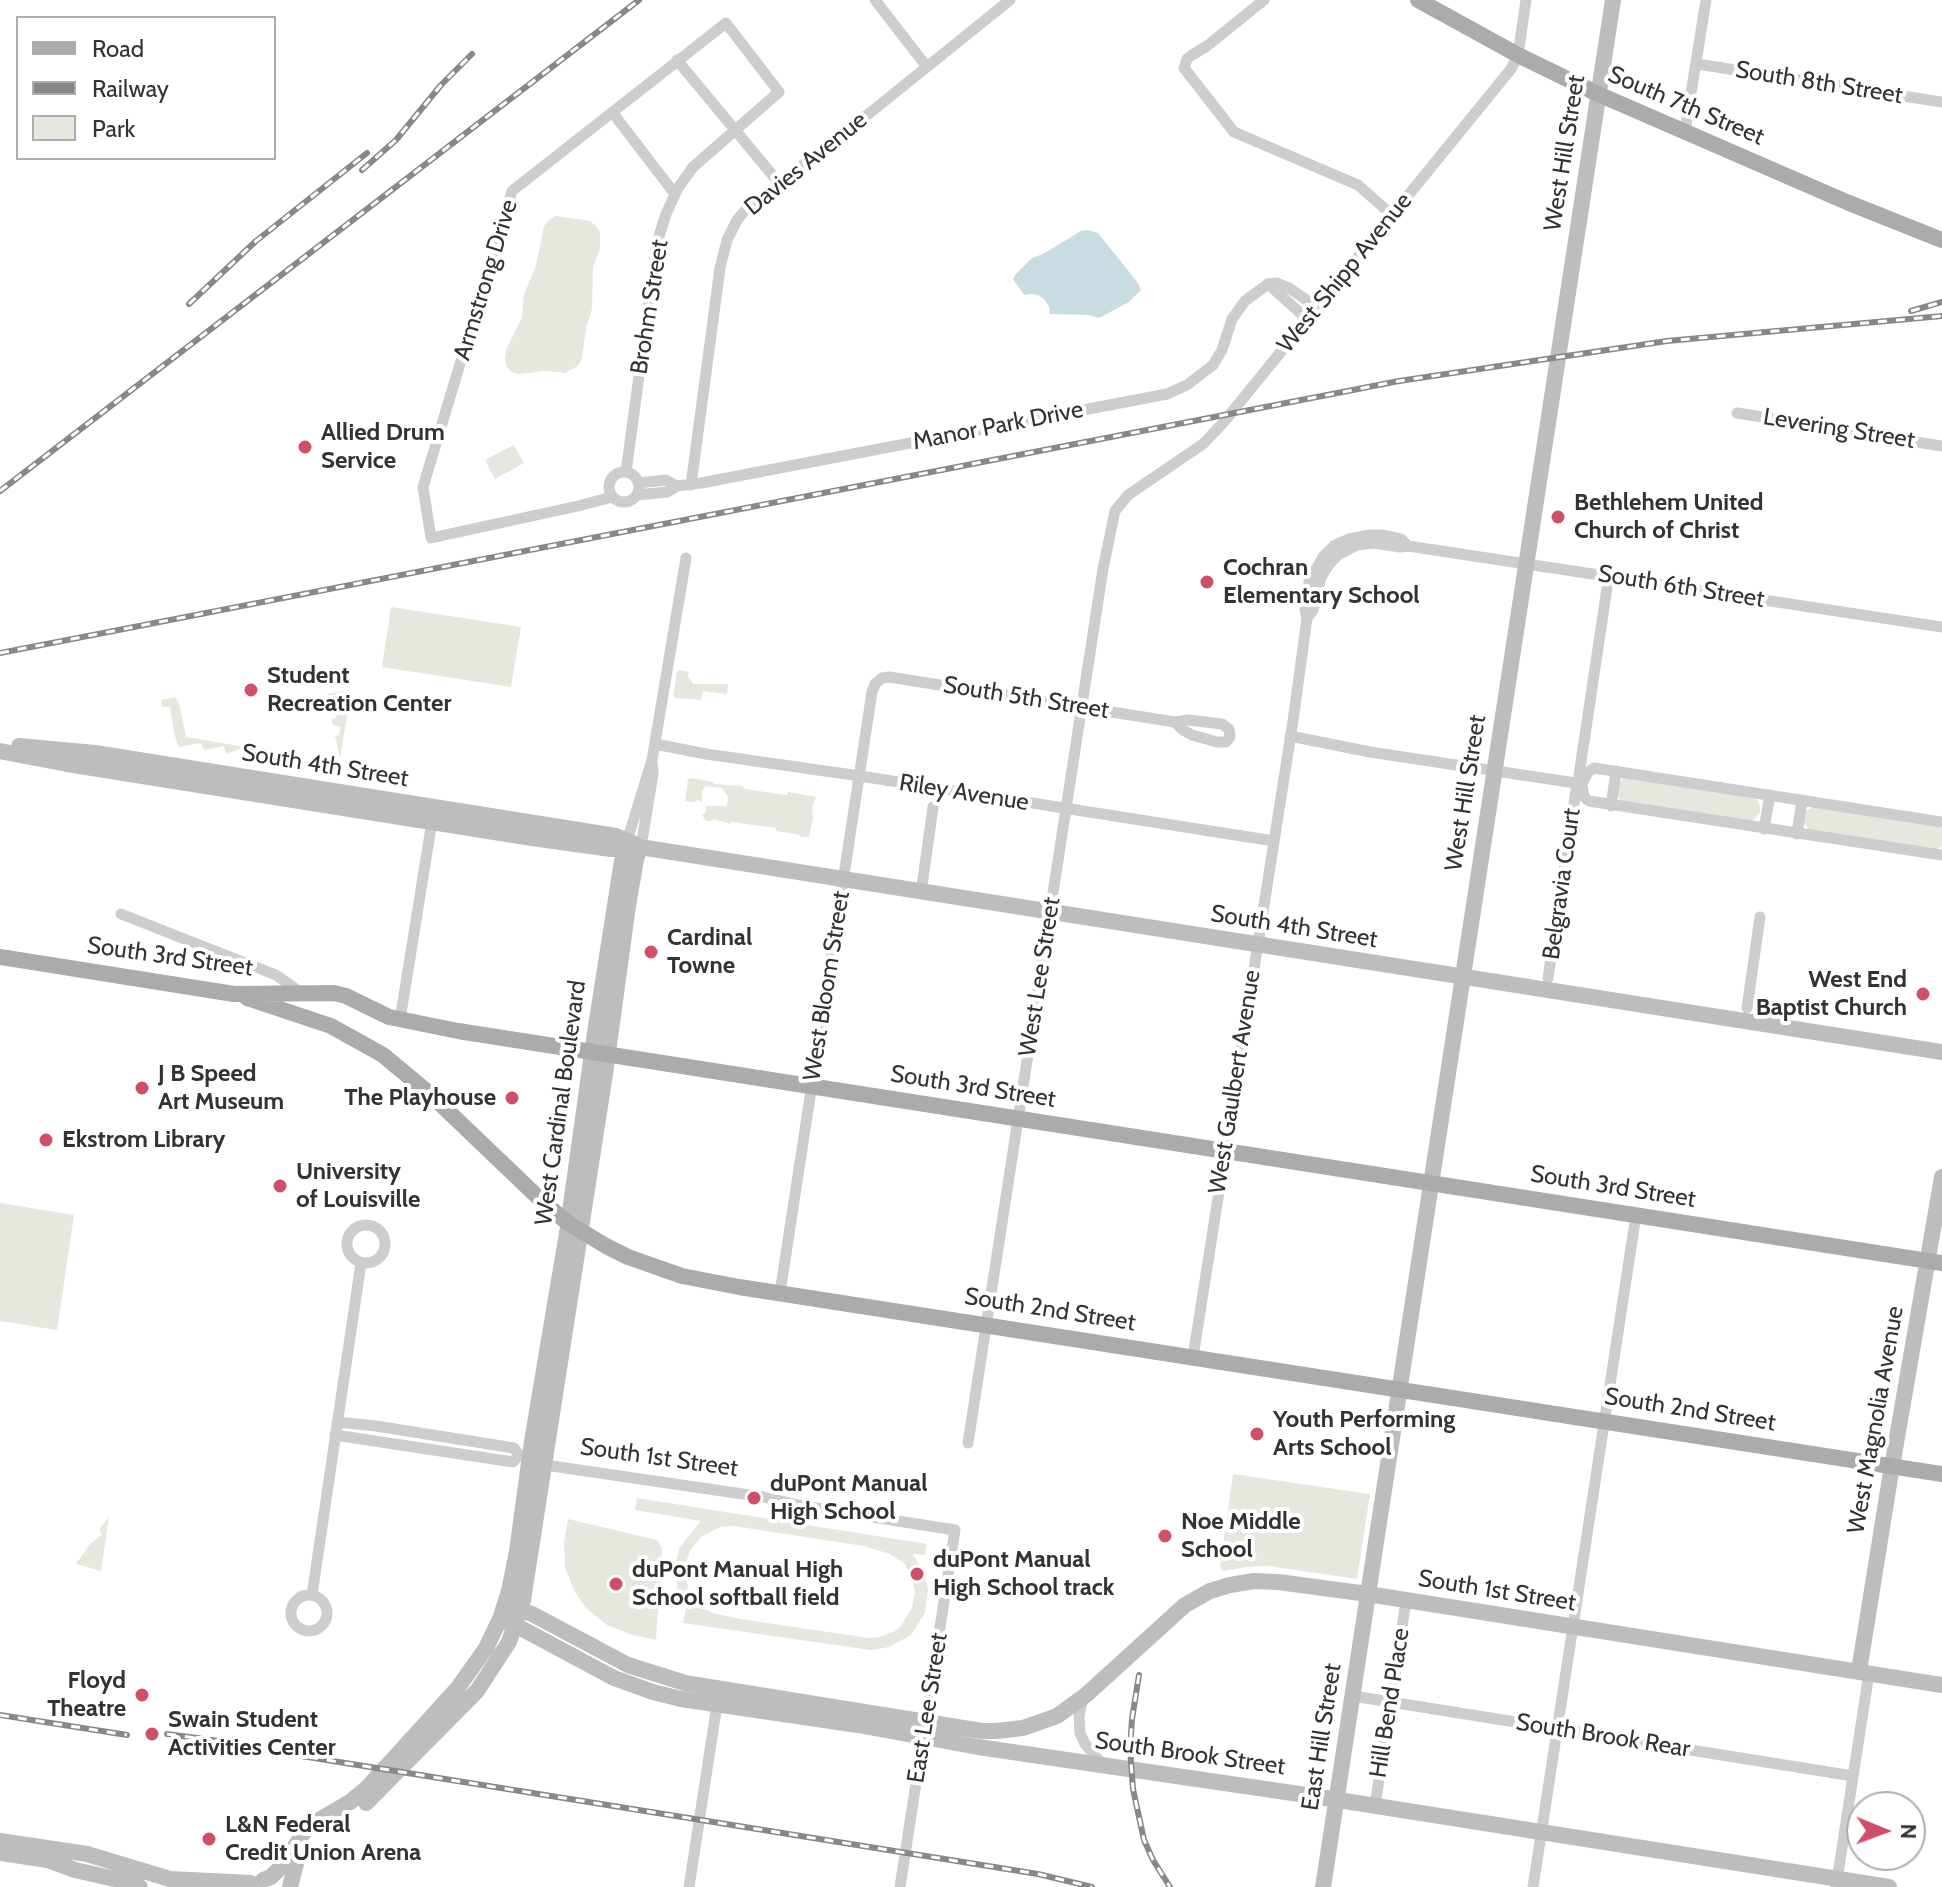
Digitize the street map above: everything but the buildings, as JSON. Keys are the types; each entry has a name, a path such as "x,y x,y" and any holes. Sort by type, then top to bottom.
{"main road":[{"name":"South 7th Street","path":"1418,0 1518,55 1598,94 1942,240"},
{"name":"South 3rd Street","path":"0,957 234,994 322,991 339,994 400,1020 458,1031 1935,1262"},
{"name":"South 2nd Street","path":"234,994 313,1019 383,1055 412,1077 543,1202 574,1226 628,1257 682,1276 1942,1474"},
{"path":"313,1019 319,1003 339,994"}],"street":[{"path":"875,0 927,67"},
{"name":"Davies Avenue","path":"691,485 720,268 727,240 737,220 748,207 1010,0"},
{"path":"1264,0 1187,59 1184,68 1234,132 1358,185 1392,215"},
{"name":"West Shipp Avenue","path":"1115,511 1128,495 1212,435 1511,69 1518,55 1526,0"},
{"name":"West Hill Street","path":"1368,1594 1613,0"},
{"path":"1685,131 1706,0"},
{"name":"Armstrong Drive","path":"431,538 423,487 512,191 726,23 779,92"},
{"path":"677,60 779,183"},
{"name":"South 8th Street","path":"1697,64 1942,102"},
{"name":"Brohm Street","path":"626,472 657,243 666,214 693,167 779,92"},
{"path":"612,112 675,194"},
{"path":"1268,284 1277,283 1289,288 1317,307"},
{"path":"1268,284 1307,319"},
{"name":"Manor Park Drive","path":"431,538 612,497 628,502 638,489 667,492 677,486 1167,394 1187,385 1213,365 1222,350 1232,319 1245,301 1268,284"},
{"name":"Levering Street","path":"1737,413 1942,446"},
{"path":"612,497 610,480 620,472 631,474 638,489"},
{"name":"West Lee Street","path":"968,1443 1103,569 1115,511"},
{"name":"West Gaulbert Avenue","path":"1193,1357 1290,736 1307,618 1307,593 1312,575 1335,545 1370,535 1401,539 1414,546"},
{"name":"South 6th Street","path":"1414,546 1942,627"},
{"name":"West Cardinal Boulevard","path":"510,1615 517,1551 574,1226 600,1054 636,860 631,845 653,774 652,760 686,558"},
{"name":"Belgravia Court","path":"1548,978 1607,588"},
{"name":"South 5th Street","path":"878,680 889,677 1175,722"},
{"name":"West Bloom Street","path":"780,1293 872,692 878,680"},
{"path":"1290,736 1370,752 1579,783"},
{"name":"Riley Avenue","path":"655,744 1274,841"},
{"name":"South 4th Street","path":"0,748 67,764 433,815 604,849 631,845 1942,1052"},
{"path":"1579,783 1594,768 1942,822"},
{"path":"1611,806 1616,771"},
{"path":"1579,783 1585,799 1611,806 1942,855"},
{"path":"1764,829 1770,795"},
{"path":"1797,834 1802,800"},
{"path":"921,893 933,807"},
{"path":"400,1020 433,815"},
{"path":"121,914 276,975 300,992"},
{"path":"1747,1008 1760,917"},
{"name":"West Magnolia Avenue","path":"1864,1672 1892,1466 1935,1262 1942,1177"},
{"path":"1533,1887 1636,1215"},
{"path":"312,1595 361,1263"},
{"name":"South 1st Street","path":"336,1429 513,1462 535,1458 955,1530"},
{"name":"East Lee Street","path":"900,1887 955,1530"},
{"name":"South 1st Street","path":"924,1729 1011,1730 1057,1716 1083,1697 1176,1611 1210,1591 1240,1582 1268,1581 1368,1594 1942,1685"},
{"name":"East Hill Street","path":"1323,1887 1368,1594"},
{"name":"Hill Bend Place","path":"1375,1806 1406,1601"},
{"path":"249,1883 248,1879 274,1863 314,1824 367,1788 463,1681 510,1615"},
{"path":"290,1887 297,1860 306,1846 322,1831 373,1797 477,1691 509,1642 510,1615"},
{"name":"South Brook Street","path":"510,1615 594,1668 627,1683 675,1698 719,1697 924,1729 1103,1765 1541,1832 1837,1883 1889,1887"},
{"path":"1837,1883 1864,1672"},
{"name":"South Brook Rear","path":"1353,1696 1853,1776"},
{"path":"689,1887 719,1697"},
{"path":"1083,1697 1078,1725 1080,1733 1103,1765"},
{"path":"249,1883 271,1877 282,1866 300,1836"},
{"path":"0,1841 87,1854 170,1879 249,1883 269,1881 280,1887"},
{"path":"0,1853 48,1860 140,1887"}],"green space":[{"path":"556,216 590,221 600,233 600,248 593,267 592,309 582,359 578,366 565,373 545,371 518,374 507,367 506,350 522,317 524,294 536,266 544,226"},
{"path":"514,445 524,463 495,479 485,460"},
{"path":"391,607 521,627 511,687 382,667"},
{"path":"680,670 689,672 693,684 728,684 727,694 703,691 701,700 676,698 673,696"},
{"path":"343,691 350,697 340,758 335,736 339,735 341,727 333,725 332,719 336,718 338,707 329,705 327,694"},
{"path":"175,697 186,737 245,747 226,754 224,746 204,750 201,743 179,747 170,707 162,707 161,702"},
{"path":"1624,778 1755,797 1760,812 1750,822 1621,801 1616,795 1619,781"},
{"path":"688,779 743,786 744,789 816,797 809,837 776,831 776,828 730,824 714,819 706,821 702,815 706,812 706,806 727,806 728,797 722,788 706,786 702,791 702,802 685,801"},
{"path":"1816,806 1939,826 1942,829 1942,846 1936,850 1811,832 1804,824 1804,814"},
{"path":"0,1203 74,1215 57,1330 0,1321"},
{"path":"1233,1474 1370,1494 1357,1579 1269,1566 1223,1571 1220,1566"},
{"name":"duPont Manual High School track","path":"637,1498 927,1544 925,1555 913,1554 928,1589 925,1613 911,1635 889,1647 871,1650 683,1623 686,1608 678,1591 675,1569 679,1549 701,1521 635,1510","holes":["734,1526 864,1546 890,1554 905,1564 915,1592 912,1608 900,1627 879,1637 869,1638 713,1613 703,1608 689,1590 686,1579 691,1549 702,1536 721,1527"]},
{"path":"109,1516 101,1571 76,1564 90,1544 102,1535 99,1530"},
{"name":"duPont Manual High School softball field","path":"568,1519 657,1540 662,1547 656,1640 607,1625 580,1600 565,1567 564,1542"}],"shaded area":[{"path":"1087,230 1098,233 1141,290 1129,302 1099,318 1050,314 1045,300 1038,295 1024,295 1013,279 1032,258"}],"railway":[{"path":"0,491 639,0"},
{"path":"362,170 396,140 441,85 472,54"},
{"path":"189,304 256,241 367,153"},
{"path":"1911,311 1942,302"},
{"path":"0,653 1399,381 1667,341 1942,316"},
{"path":"1139,1675 1130,1748 1133,1789 1144,1840 1170,1887"},
{"path":"0,1715 127,1735"},
{"path":"167,1734 1038,1874 1092,1887"}],"place":[{"name":"Allied Drum Service","path":"305,447"},
{"name":"Bethlehem United Church of Christ","path":"1558,517"},
{"name":"Cochran Elementary School","path":"1207,582"},
{"name":"Student Recreation Center","path":"251,690"},
{"name":"Cardinal Towne","path":"651,952"},
{"name":"West End Baptist Church","path":"1923,994"},
{"name":"J B Speed Art Museum","path":"142,1088"},
{"name":"The Playhouse","path":"512,1098"},
{"name":"Ekstrom Library","path":"46,1140"},
{"name":"University of Louisville","path":"280,1186"},
{"name":"Youth Performing Arts School","path":"1257,1434"},
{"name":"duPont Manual High School","path":"754,1498"},
{"name":"Noe Middle School","path":"1165,1536"},
{"name":"duPont Manual High School track","path":"917,1574"},
{"name":"duPont Manual High School softball field","path":"616,1584"},
{"name":"Floyd Theatre","path":"142,1695"},
{"name":"Swain Student Activities Center","path":"152,1734"},
{"name":"L&N Federal Credit Union Arena","path":"209,1839"}]}
